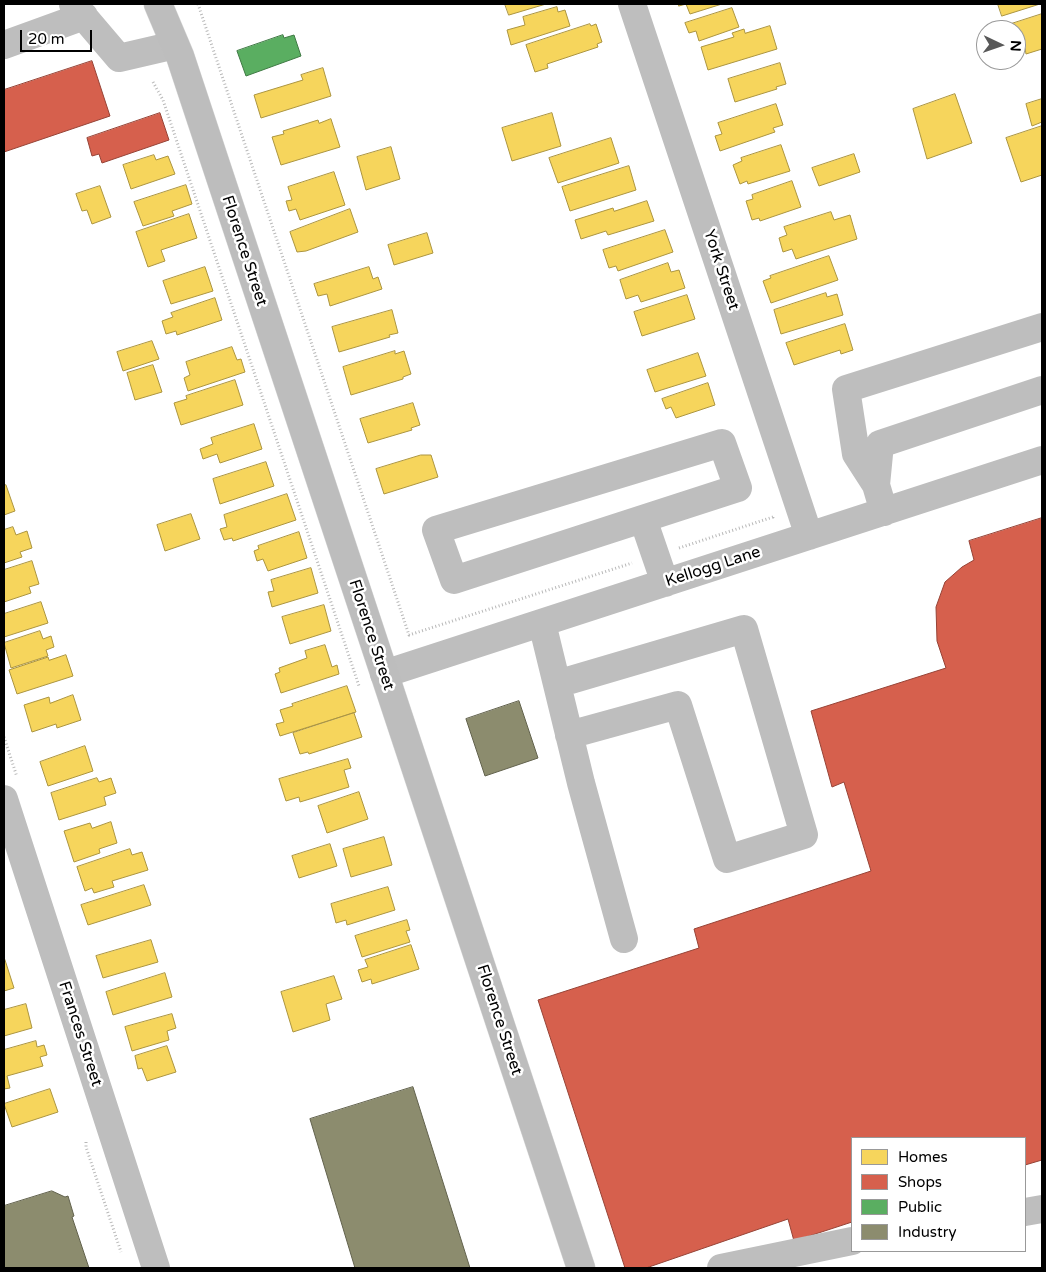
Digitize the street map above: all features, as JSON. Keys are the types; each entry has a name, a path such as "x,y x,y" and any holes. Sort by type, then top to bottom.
{"main road":[{"name":"Florence Street","path":"158,4 175,44 581,1268"}],"street":[{"name":"York Street","path":"632,4 809,536"},
{"path":"4,45 79,10 119,58 175,44"},
{"path":"884,512 876,485 856,454 846,389 1042,327"},
{"path":"876,485 880,444 1042,390"},
{"path":"722,442 738,488 643,519 454,580 436,530 722,442"},
{"name":"Kellogg Lane","path":"384,674 1042,460"},
{"path":"643,519 665,583"},
{"path":"542,623 569,735 624,939"},
{"path":"557,684 744,629 804,835 727,859 678,705 569,735"},
{"name":"Frances Street","path":"4,799 10,838 156,1268"},
{"path":"1026,1212 1042,1209"},
{"path":"721,1268 851,1241"}],"path":[{"path":"198,4 409,635 774,517 770,508"},
{"path":"152,82 165,108 360,691"}],"building: Homes":[{"path":"505,4 546,4 509,15"},
{"path":"686,4 722,4 690,14"},
{"path":"998,4 1040,4 1002,16"},
{"path":"557,7 558,12 565,10 570,26 511,45 507,30 525,25 523,17"},
{"path":"732,8 739,27 699,41 696,31 689,33 685,23"},
{"path":"1042,14 1042,49 1026,54 1026,20 1024,20"},
{"path":"590,24 591,26 596,24 602,42 597,44 598,47 547,64 548,68 535,72 526,45"},
{"path":"770,26 777,49 708,70 701,47 734,37 732,33 744,29 745,33"},
{"path":"780,63 786,84 776,87 777,89 735,102 728,79"},
{"path":"323,68 331,96 261,118 254,95 303,80 301,75"},
{"path":"955,94 972,143 927,159 913,109"},
{"path":"1042,99 1042,122 1032,126 1026,104"},
{"path":"776,104 783,125 773,128 775,132 720,151 715,136 722,134 718,123"},
{"path":"552,113 561,146 512,161 502,128"},
{"path":"331,119 340,147 281,165 272,137 284,134 283,131 318,120 319,123"},
{"path":"1042,126 1042,175 1021,182 1006,138"},
{"path":"611,138 619,163 558,183 549,158"},
{"path":"781,145 790,171 748,184 747,181 740,184 733,165 742,161 741,158"},
{"path":"391,147 400,179 366,190 357,157"},
{"path":"854,154 860,172 819,186 812,168"},
{"path":"154,155 156,160 168,156 175,174 131,189 123,165"},
{"path":"629,166 636,190 570,211 562,187"},
{"path":"334,172 345,205 300,220 296,209 289,211 286,201 292,200 288,187"},
{"path":"792,181 801,207 760,221 759,218 752,220 746,201 753,199 752,195"},
{"path":"186,185 192,204 172,211 174,216 143,226 134,202"},
{"path":"100,186 111,217 92,224 87,210 82,211 76,194"},
{"path":"647,201 654,221 608,235 606,231 581,239 575,220 613,208 614,211"},
{"path":"350,209 358,232 306,251 297,252 290,232"},
{"path":"831,212 834,220 850,215 857,239 796,259 792,249 783,252 779,238 787,235 784,227"},
{"path":"189,214 197,238 161,250 165,261 148,267 136,232"},
{"path":"665,230 673,252 618,271 616,266 609,268 603,250"},
{"path":"427,233 433,253 394,265 388,245"},
{"path":"829,256 838,280 771,303 763,281 771,278 770,276"},
{"path":"668,263 671,272 679,270 685,288 641,302 638,295 626,299 620,280"},
{"path":"205,267 213,291 171,304 163,281"},
{"path":"369,267 373,279 378,277 382,289 330,306 327,294 318,296 314,284"},
{"path":"826,293 827,297 837,294 843,315 781,334 774,310"},
{"path":"687,295 695,319 642,336 634,312"},
{"path":"215,298 222,320 177,335 176,331 166,334 162,321 173,317 171,313"},
{"path":"392,310 398,333 339,352 332,327"},
{"path":"845,324 853,350 841,354 840,350 794,365 786,343"},
{"path":"152,341 159,359 123,371 117,352"},
{"path":"232,347 237,360 241,359 245,372 188,391 184,378 190,375 186,362"},
{"path":"395,351 395,354 404,351 411,374 403,377 403,379 351,395 343,367"},
{"path":"698,353 706,376 655,392 647,370"},
{"path":"153,365 162,392 135,400 127,373"},
{"path":"235,380 243,405 181,425 174,403 187,399 186,396"},
{"path":"708,383 715,405 676,418 671,407 666,409 662,399"},
{"path":"413,403 420,425 411,428 412,430 368,443 360,419"},
{"path":"254,424 262,449 220,463 217,454 203,459 200,449 213,444 211,438"},
{"path":"421,455 431,455 438,477 384,494 376,469"},
{"path":"266,462 274,486 220,504 213,479"},
{"path":"6,485 15,511 4,515 4,486"},
{"path":"287,494 296,520 233,541 232,538 224,540 220,529 227,527 224,515"},
{"path":"191,514 200,539 165,551 157,525"},
{"path":"13,527 16,535 27,531 32,548 20,552 22,557 4,563 4,530"},
{"path":"299,532 307,558 268,571 263,559 257,561 254,551 259,549 258,546"},
{"path":"32,561 39,584 29,587 31,593 4,602 4,570"},
{"path":"311,568 318,593 272,607 268,592 274,591 271,580"},
{"path":"41,602 48,623 4,637 4,614"},
{"path":"324,605 331,631 290,644 282,617"},
{"path":"40,631 43,639 51,636 54,647 46,650 48,656 11,668 4,643"},
{"path":"325,645 332,667 337,665 339,674 281,693 275,674 280,672 279,668 307,658 305,651"},
{"path":"66,655 73,676 17,694 9,670 48,657 49,660"},
{"path":"347,686 356,712 280,736 276,724 284,722 280,710 293,706 292,704"},
{"path":"73,695 81,720 57,728 56,724 32,732 24,705 49,697 50,703"},
{"path":"354,713 362,737 309,754 308,752 300,754 293,733"},
{"path":"85,746 93,771 48,786 40,762"},
{"path":"348,759 351,768 344,770 349,787 300,802 299,797 286,801 279,779"},
{"path":"97,778 99,782 111,778 116,793 104,797 106,805 59,820 51,793"},
{"path":"359,792 368,819 327,833 318,806"},
{"path":"111,822 117,843 99,849 100,853 74,862 64,831 90,823 92,828"},
{"path":"384,837 392,865 351,877 343,849"},
{"path":"330,844 337,866 299,878 292,856"},
{"path":"130,849 132,855 142,852 148,870 112,881 114,887 94,893 92,888 85,891 77,867"},
{"path":"144,885 151,905 88,925 81,905"},
{"path":"388,887 395,910 347,925 346,920 336,923 331,904"},
{"path":"407,920 410,930 406,931 410,942 362,957 355,936"},
{"path":"151,940 158,962 103,978 96,956"},
{"path":"411,945 419,969 372,984 371,979 362,982 358,970 368,967 365,960"},
{"path":"4,961 14,988 4,991"},
{"path":"165,973 172,997 113,1015 106,992"},
{"path":"334,976 342,999 326,1004 330,1020 293,1032 281,992"},
{"path":"26,1004 32,1028 4,1036 4,1010"},
{"path":"172,1014 176,1028 167,1031 169,1040 132,1051 125,1027"},
{"path":"36,1041 37,1047 44,1045 47,1055 40,1057 43,1066 7,1076 10,1088 4,1089 4,1050"},
{"path":"167,1046 176,1072 147,1081 142,1068 138,1069 135,1056"},
{"path":"50,1089 58,1112 12,1127 4,1104"}],"building: Shops":[{"path":"92,61 110,116 4,152 4,90"},
{"path":"160,113 169,140 102,163 99,154 92,156 87,138"},
{"path":"1042,518 1042,1160 1026,1165 1026,1137 851,1137 851,1222 794,1241 788,1219 646,1268 625,1268 538,1000 699,948 694,929 871,871 844,782 832,787 811,711 946,668 937,641 936,607 945,582 962,567 974,560 969,541"}],"building: Public":[{"path":"283,35 284,38 294,35 301,56 246,76 237,51"}],"building: Industry":[{"path":"519,701 538,758 485,776 466,719"},
{"path":"413,1087 470,1268 355,1268 310,1119"},
{"path":"52,1191 65,1197 68,1196 74,1216 72,1217 89,1268 4,1268 4,1206"}]}
